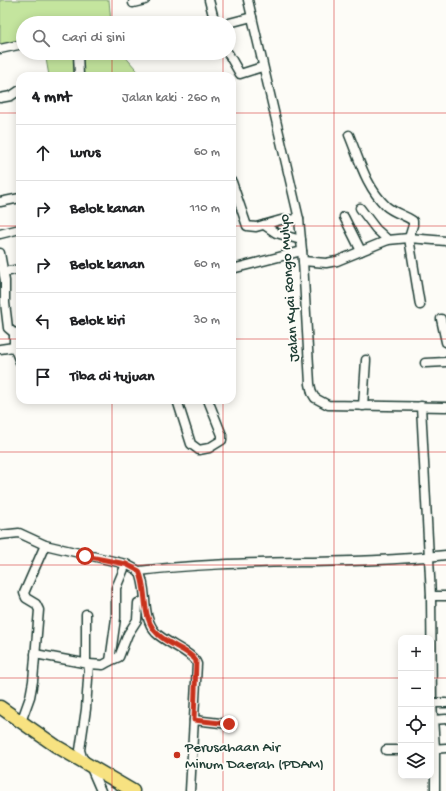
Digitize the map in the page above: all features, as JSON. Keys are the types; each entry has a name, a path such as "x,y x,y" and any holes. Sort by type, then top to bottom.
{"highway":[{"path":"0,707 91,768 133,791"}],"street":[{"path":"133,3 145,0"},
{"path":"209,0 213,16"},
{"name":"Jalan Kyai Rongo Mulyo","path":"248,0 262,67 286,160 298,219 303,261 308,372 312,394 320,402 328,405 446,407"},
{"path":"236,21 252,17"},
{"path":"0,49 16,46"},
{"path":"78,60 79,72"},
{"path":"232,60 240,74 262,67"},
{"path":"0,98 11,96 16,93"},
{"path":"349,135 365,175 373,189 387,206 412,221 413,225 409,238 420,306"},
{"path":"0,202 16,199"},
{"path":"236,200 247,226 252,227 281,220 298,219"},
{"path":"360,208 373,226 388,240"},
{"path":"344,217 361,251"},
{"path":"264,225 276,233 301,240"},
{"path":"0,234 16,229"},
{"path":"303,261 332,262 388,240 409,238 446,241"},
{"path":"236,268 302,251"},
{"path":"0,253 4,272 3,287 8,328 16,332"},
{"path":"4,272 16,270"},
{"path":"441,319 446,342"},
{"path":"16,338 14,347 16,352"},
{"path":"0,349 14,347"},
{"path":"363,406 366,360"},
{"path":"425,363 446,362"},
{"path":"178,404 191,444 198,450 209,448 222,440 222,435 210,404"},
{"path":"421,406 431,596 432,671"},
{"path":"0,535 19,533 45,545 126,564 139,571 262,562 324,562 446,555"},
{"path":"21,722 30,697 38,607 24,595 45,545"},
{"path":"110,661 116,618 116,588 126,564"},
{"path":"139,571 148,616 156,633 168,644 192,656 196,661 190,791"},
{"path":"431,596 446,596"},
{"path":"35,654 88,664 102,665 119,657 128,634 137,620 138,603 144,601"},
{"path":"86,614 88,664 86,709 80,750 82,757 91,768 101,791"},
{"path":"434,703 446,703"},
{"path":"434,720 446,719"},
{"path":"194,720 229,724"},
{"path":"434,748 446,748"},
{"path":"386,750 398,750"},
{"path":"434,770 435,791"}],"green space":[{"path":"0,0 109,0 110,16 16,16 16,45 0,48"},
{"path":"46,60 128,60 139,72 48,72"}],"place":[{"name":"Perusahaan Air Minum Daerah (PDAM)","path":"177,755"}],"route":[{"path":"85,556 102,558 126,564 136,568 139,571 142,581 146,612 153,629 168,644 192,656 196,661 194,720 229,724"}]}
